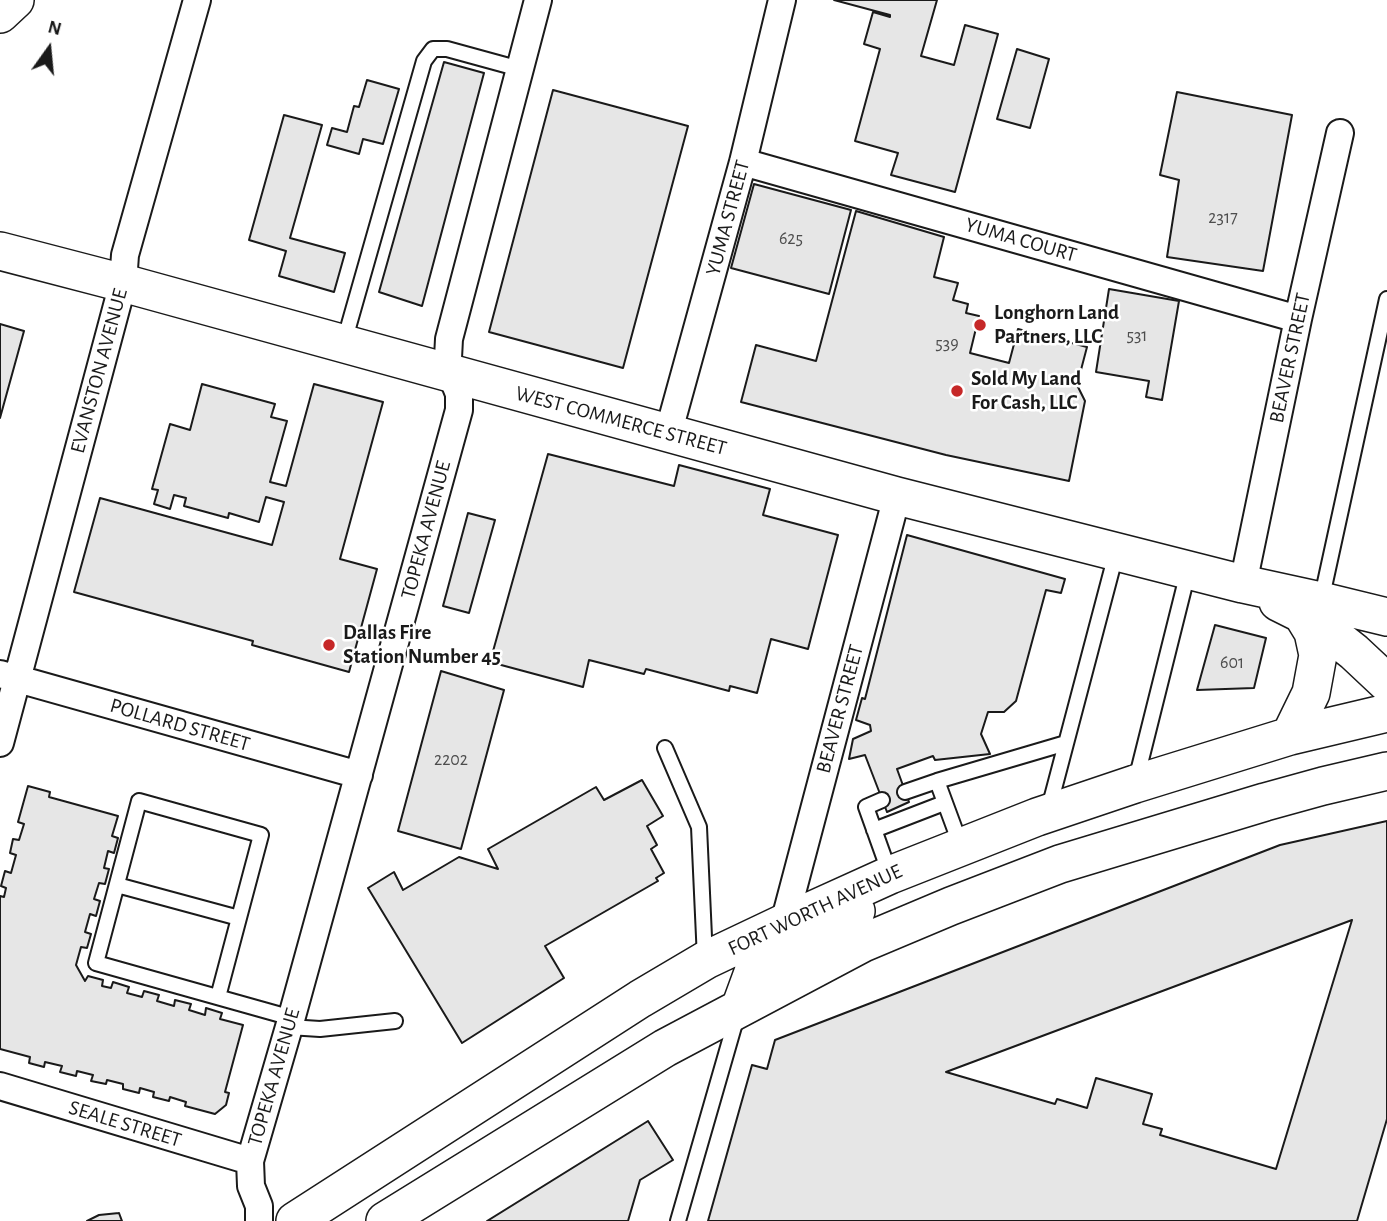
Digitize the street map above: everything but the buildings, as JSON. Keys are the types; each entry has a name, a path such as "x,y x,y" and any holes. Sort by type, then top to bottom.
{"main road":[{"path":"0,14 15,0"},
{"name":"WEST COMMERCE STREET","path":"0,251 897,496 1243,584 1311,607 1387,617"},
{"path":"1290,736 1311,694 1318,655 1311,607"},
{"name":"WEST COMMERCE STREET","path":"1311,607 1330,633 1387,683"},
{"name":"FORT WORTH AVENUE","path":"295,1221 640,999 706,961 784,923 884,877 1042,815 1290,736 1387,713"},
{"path":"1246,750 1265,802"},
{"path":"385,1221 664,1048 863,943 1060,864 1265,802 1387,771"},
{"path":"1042,815 1060,864"},
{"path":"740,1007 755,967 851,919 884,877"}],"street":[{"name":"EVANSTON AVENUE","path":"0,743 9,677 123,283 125,255 197,0"},
{"name":"TOPEKA AVENUE","path":"259,1221 259,1206 251,1186 250,1161 459,410 459,394 448,358 449,339 538,0"},
{"name":"YUMA STREET","path":"668,434 743,162 782,0"},
{"name":"BEAVER STREET","path":"1243,584 1340,133"},
{"name":"YUMA COURT","path":"743,162 1298,319"},
{"name":"BEAVER STREET","path":"784,923 897,496"},
{"name":"POLLARD STREET","path":"9,677 359,775"},
{"name":"SEALE STREET","path":"0,1086 250,1161"}],"lane":[{"path":"343,344 424,61 433,49 447,48 520,69"},
{"path":"1311,607 1387,299"},
{"path":"1042,815 1066,743 1116,552"},
{"path":"1135,784 1188,571"},
{"path":"905,792 937,780 1066,743"},
{"path":"665,748 699,827 706,961"},
{"path":"937,780 961,846"},
{"path":"218,997 261,835 139,800 96,963 320,1029 395,1021"},
{"path":"882,800 866,807 884,877"},
{"path":"874,830 944,803"},
{"path":"117,885 239,918"},
{"path":"678,1221 740,1007"}],"place":[{"name":"Longhorn Land Partners, LLC","path":"980,325"},
{"name":"Sold My Land For Cash, LLC","path":"957,391"},
{"name":"Dallas Fire Station Number 45","path":"329,645"}]}
